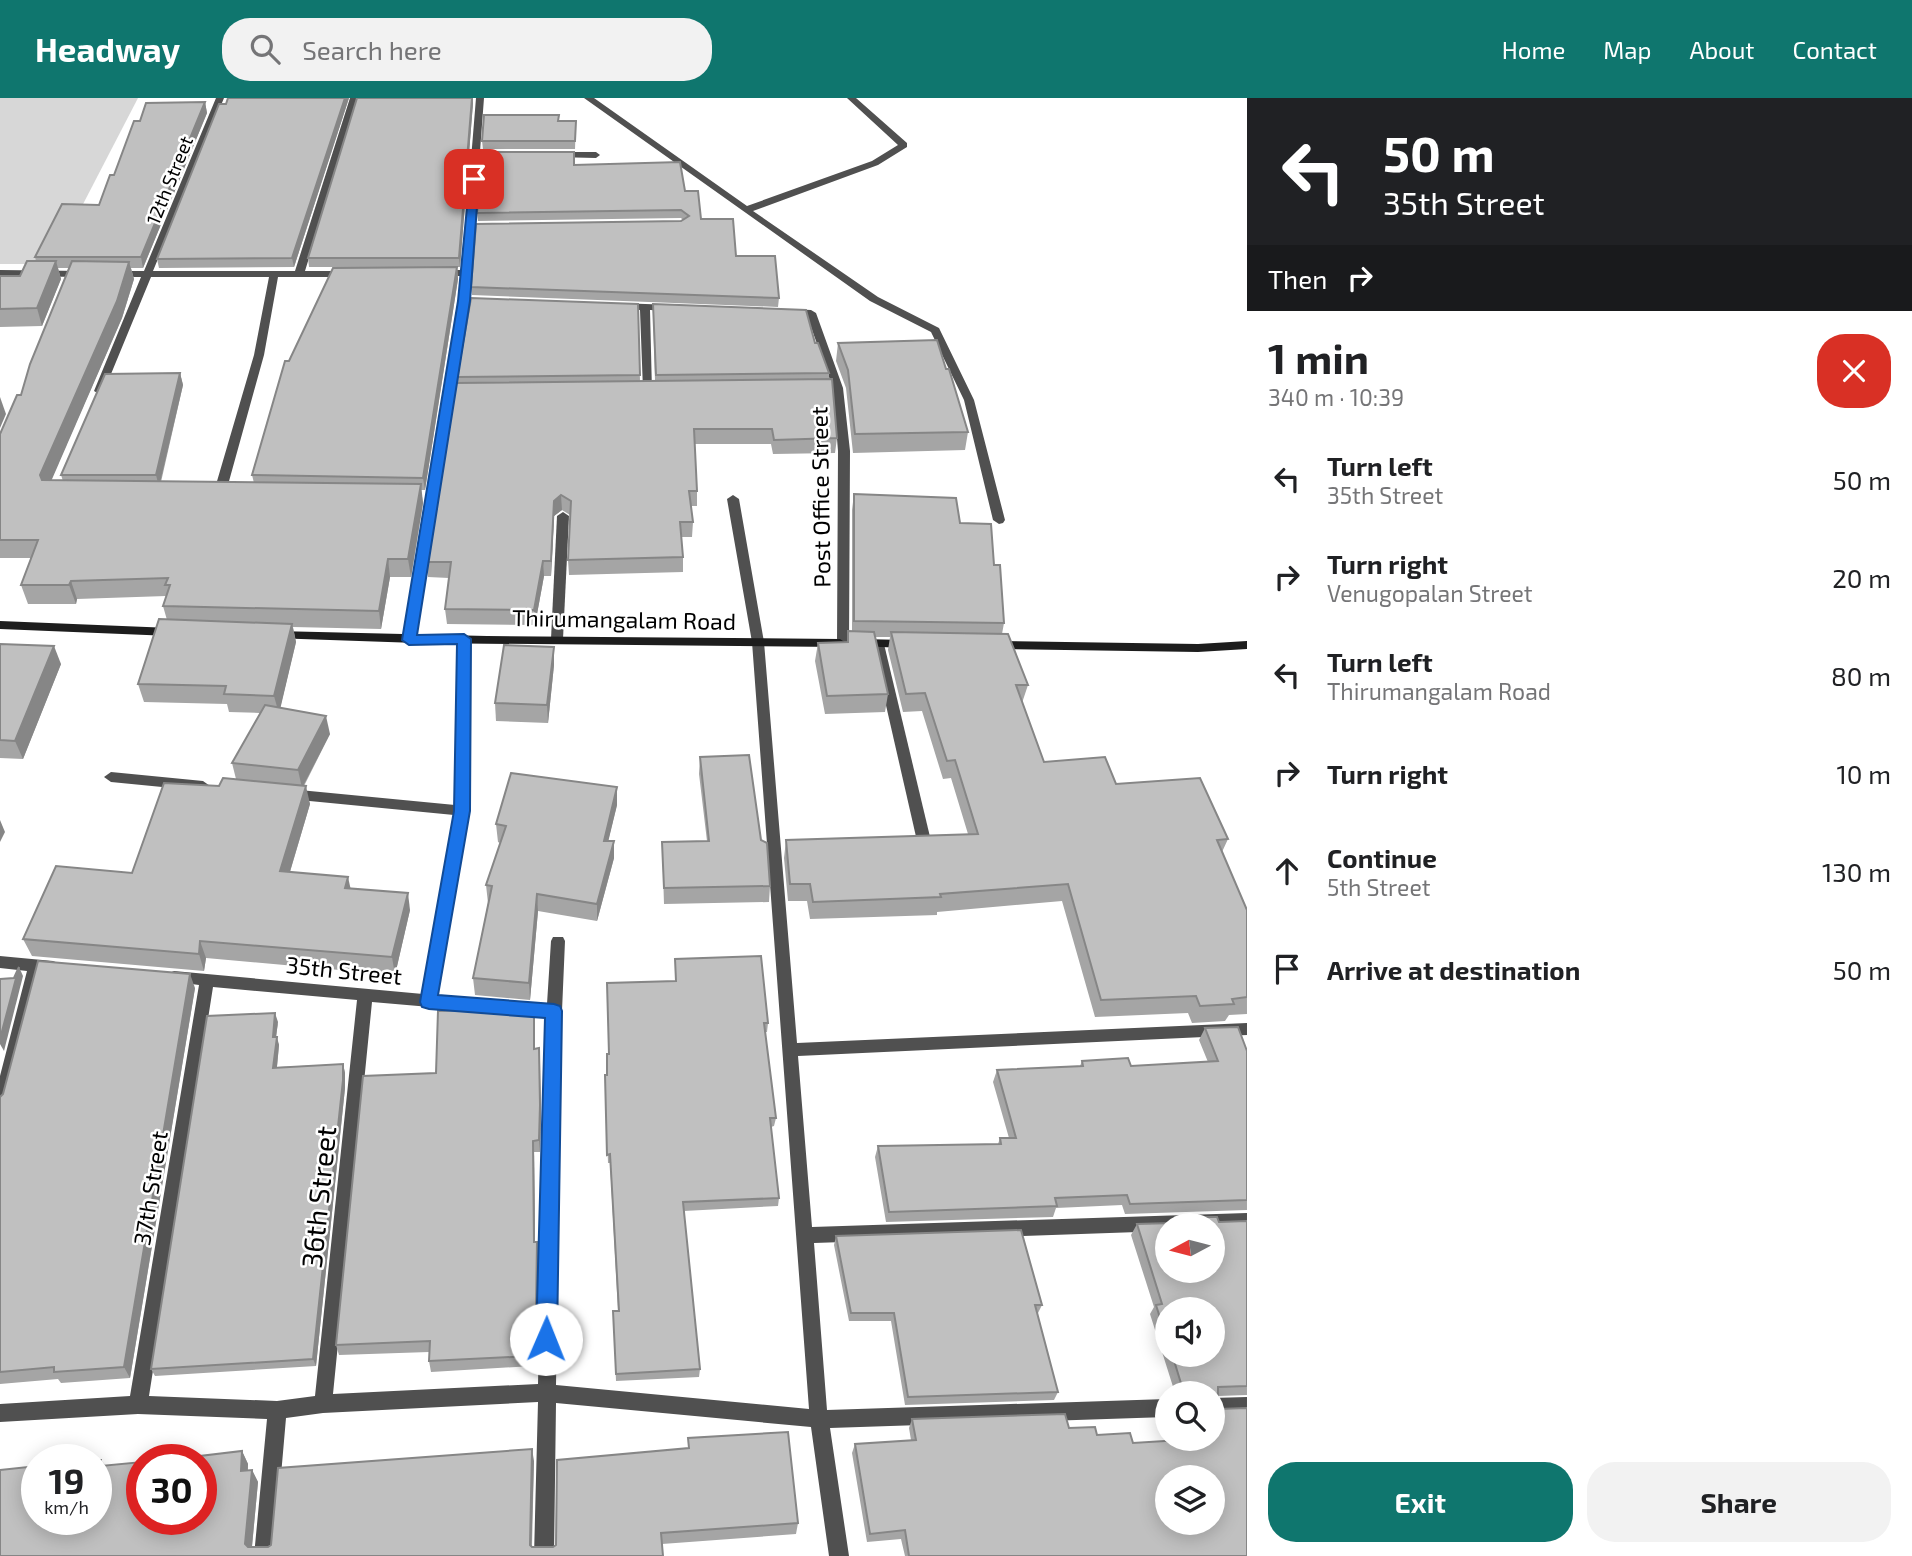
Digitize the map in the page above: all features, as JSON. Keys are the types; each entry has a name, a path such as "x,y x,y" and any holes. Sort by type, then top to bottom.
{"street":[{"name":"12th Street","path":"97,397 220,98"},
{"path":"299,275 354,98"},
{"path":"409,640 464,301 480,98"},
{"path":"588,98 874,299 935,330 969,400 999,520"},
{"path":"746,210 875,163 905,145 851,98"},
{"path":"476,155 489,155"},
{"path":"542,155 596,155"},
{"path":"470,227 483,227"},
{"path":"0,273 355,274"},
{"path":"424,273 466,273"},
{"path":"66,286 71,274"},
{"path":"220,492 259,355 274,274"},
{"path":"464,301 506,302"},
{"path":"604,306 687,309"},
{"path":"645,307 648,390"},
{"name":"Post Office Street","path":"783,312 811,313 838,388 844,452 843,643"},
{"path":"824,388 838,388"},
{"path":"635,390 662,390"},
{"path":"450,392 463,392"},
{"path":"192,492 233,492"},
{"path":"419,497 433,497"},
{"path":"733,499 758,642 819,1419 839,1556"},
{"path":"557,639 563,516"},
{"path":"0,625 191,632"},
{"name":"Thirumangalam Road","path":"259,635 409,640 557,639 919,644"},
{"path":"429,1002 462,811 464,639"},
{"path":"878,643 923,841"},
{"path":"975,645 1198,648 1247,645"},
{"path":"111,776 219,787"},
{"path":"273,793 462,811"},
{"path":"544,1556 545,1393 558,941"},
{"path":"0,962 76,968"},
{"path":"0,1106 36,965"},
{"name":"35th Street","path":"154,975 429,1002 554,1011"},
{"name":"37th Street","path":"138,1405 207,980"},
{"name":"36th Street","path":"323,1404 365,995"},
{"path":"790,1050 1247,1030"},
{"path":"804,1235 1247,1220"},
{"path":"0,1413 138,1405 277,1410 323,1404 545,1393 819,1419 1155,1408"},
{"path":"1225,1407 1247,1406"},
{"path":"264,1556 277,1410"}],"shaded area":[{"path":"0,98 138,98 52,264 0,264"}],"building":[{"path":"228,98 345,98 292,258 157,259 219,104 226,104"},
{"path":"357,98 472,98 459,258 308,258"},
{"path":"205,102 141,257 35,257 62,204 99,205 110,175 114,175 134,121 140,121 146,103"},
{"path":"484,115 559,115 558,121 576,121 575,141 482,141"},
{"path":"482,152 574,152 574,165 680,162 685,191 698,191 701,219 733,219 736,256 775,256 779,298 471,287 476,224 681,221 689,216 681,210 477,213"},
{"path":"27,261 56,261 37,308 0,309 0,276 20,276"},
{"path":"72,261 129,262 117,301 40,475 42,480 421,484 408,559 388,559 379,611 163,606 170,585 165,585 168,578 71,581 69,585 21,585 38,540 0,540 0,434 17,395 21,395 30,364"},
{"path":"457,267 423,478 252,475 285,361 289,361 333,268"},
{"path":"471,298 638,304 640,375 457,377"},
{"path":"653,304 806,310 815,343 818,343 829,373 656,375"},
{"path":"937,340 946,369 949,369 968,432 855,434 848,370 838,343"},
{"path":"180,373 156,475 61,475 105,374"},
{"path":"832,379 837,438 774,440 772,429 694,429 697,491 689,491 693,522 680,522 683,557 568,560 571,501 561,495 554,501 551,561 543,561 534,610 445,609 451,562 426,562 455,383"},
{"path":"854,494 956,498 960,523 991,524 994,565 1000,565 1004,623 854,621"},
{"path":"159,619 292,624 274,696 224,694 226,686 138,684"},
{"path":"848,631 874,632 888,694 827,696 818,643 848,642"},
{"path":"891,632 1008,634 1028,685 1016,685 1044,762 1105,757 1116,784 1200,778 1228,839 1217,840 1247,910 1247,997 1232,999 1234,1004 1200,1006 1196,996 1101,1000 1068,884 940,894 941,897 813,902 810,884 790,884 786,840 978,834 955,760 947,761 925,693 906,694"},
{"path":"0,644 54,646 15,741 0,740"},
{"path":"504,645 554,647 547,705 495,703"},
{"path":"265,705 326,716 298,770 232,763"},
{"path":"749,755 761,840 767,843 770,886 664,888 662,842 709,841 700,757"},
{"path":"511,773 617,787 604,841 614,841 597,904 537,894 529,983 473,978 492,886 486,885 506,826 496,824"},
{"path":"223,778 306,786 280,871 348,877 345,888 408,893 392,957 200,941 199,954 23,939 56,866 132,873 164,783 219,786"},
{"path":"761,956 768,1023 764,1023 776,1118 770,1118 779,1198 683,1202 700,1369 616,1374 613,1311 619,1311 610,1154 607,1155 607,983 676,981 675,959"},
{"path":"38,961 190,974 124,1367 54,1372 54,1367 0,1372 0,1097"},
{"path":"19,967 0,1039 0,979 14,978"},
{"path":"470,1001 534,1008 534,1049 539,1048 540,1105 539,1140 533,1141 534,1242 537,1242 536,1310 530,1311 531,1356 429,1361 430,1341 336,1345 363,1076 436,1073 438,1011 468,1010"},
{"path":"275,1013 273,1037 277,1037 273,1068 343,1064 313,1359 151,1369 207,1016"},
{"path":"1238,1027 1247,1051 1247,1200 1130,1204 1127,1195 1055,1198 1057,1206 889,1212 878,1146 1001,1144 1000,1138 1016,1138 997,1070 1083,1066 1082,1061 1128,1058 1131,1066 1218,1061 1205,1028"},
{"path":"1247,1221 1247,1386 1225,1387 1225,1381 1180,1381 1176,1367 1225,1367 1225,1297 1160,1297 1155,1283 1225,1283 1225,1222"},
{"path":"1137,1224 1155,1224 1155,1282"},
{"path":"1021,1230 1042,1305 1035,1305 1058,1392 908,1397 894,1313 851,1313 836,1236"},
{"path":"1247,1408 1247,1556 909,1556 905,1530 870,1534 855,1444 916,1440 912,1419 1065,1414 1069,1428 1095,1427 1097,1435 1130,1433 1133,1443 1155,1442 1155,1451 1225,1451 1225,1409"},
{"path":"788,1432 798,1523 661,1533 663,1556 0,1556 0,1470 21,1468 21,1535 112,1535 112,1465 126,1464 126,1535 217,1535 217,1454 242,1451 241,1471 252,1470 245,1544 248,1547 268,1547 271,1545 278,1468 532,1449 530,1545 553,1547 556,1545 557,1460 689,1448 688,1438"}],"route":[{"path":"474,179 464,301 409,640 464,639 462,811 429,1002 554,1011 546,1339"}]}
